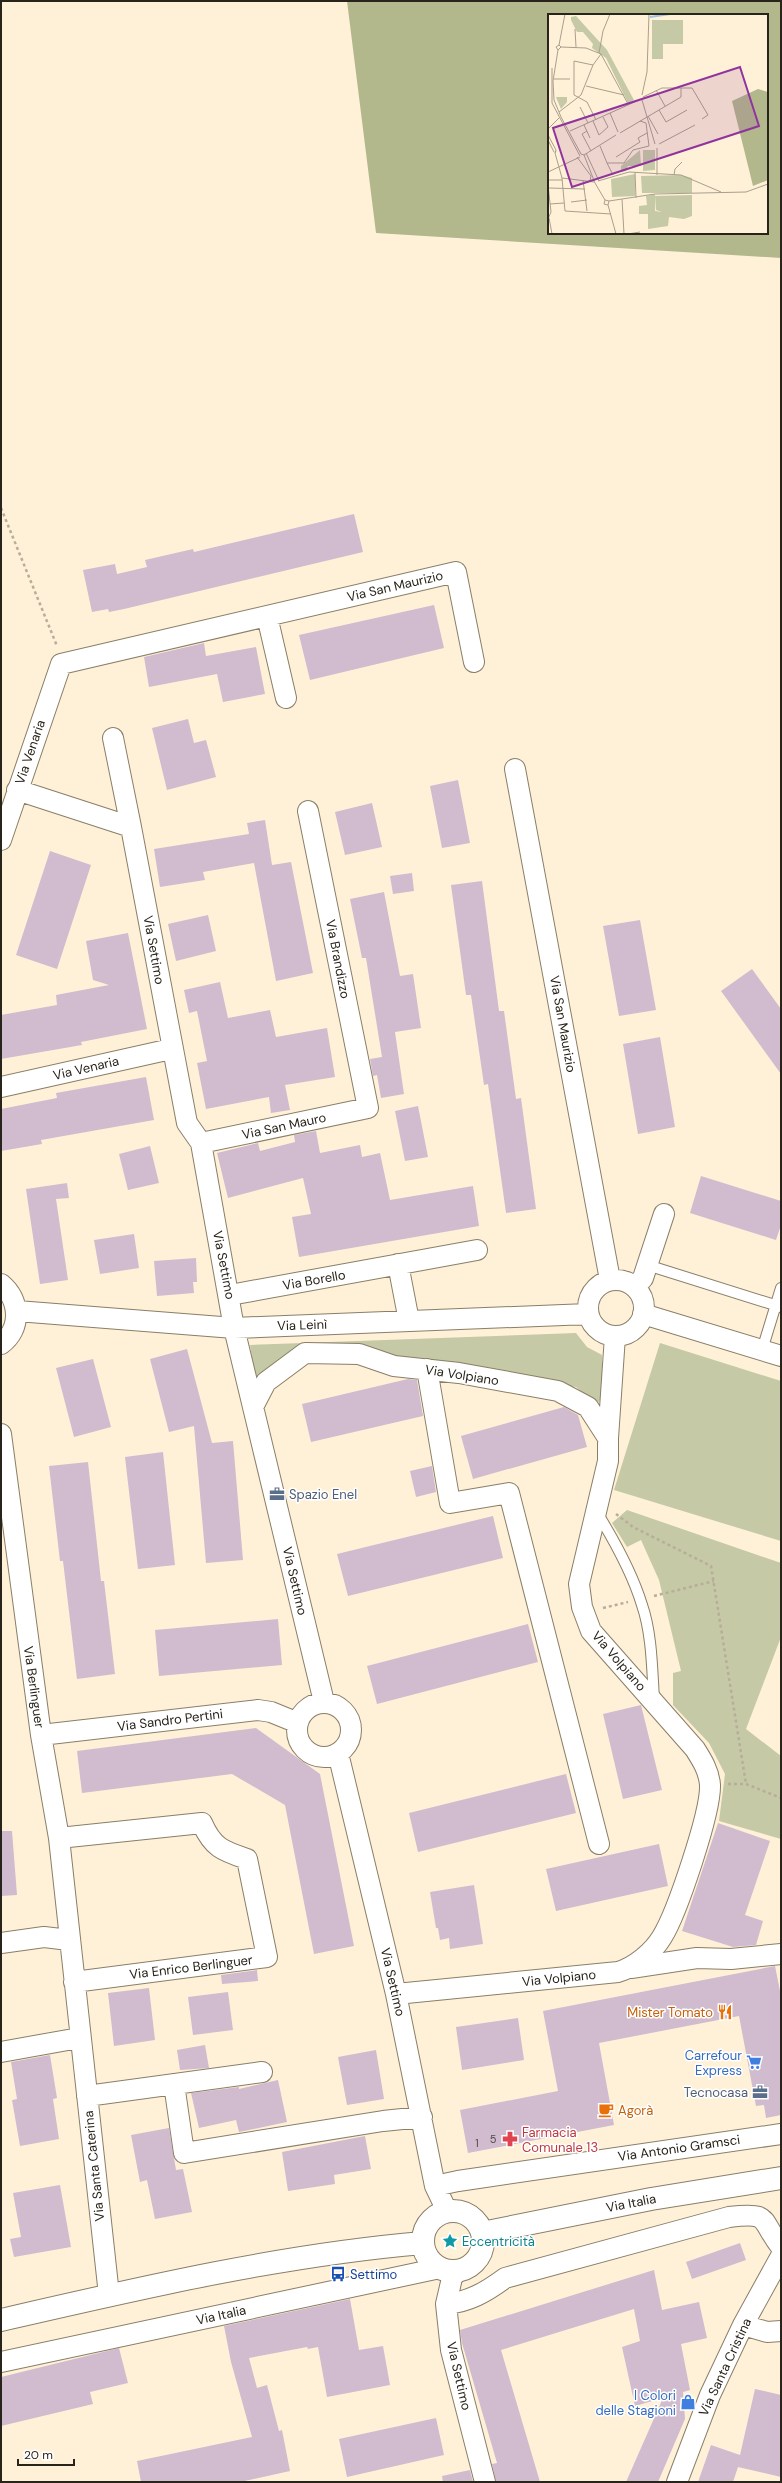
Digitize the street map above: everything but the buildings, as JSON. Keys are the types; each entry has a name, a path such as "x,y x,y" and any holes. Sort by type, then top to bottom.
{"street":[{"name":"Via San Maurizio","path":"61,664 456,572 474,662"},
{"path":"267,616 286,698"},
{"name":"Via Venaria","path":"1,840 61,664"},
{"name":"Via Settimo","path":"113,738 171,1049 187,1123 200,1143 230,1295 234,1328 324,1702"},
{"name":"Via San Maurizio","path":"515,769 610,1280"},
{"path":"17,790 131,828"},
{"name":"Via Brandizzo","path":"308,811 368,1108"},
{"name":"Via Venaria","path":"1,1087 171,1049"},
{"name":"Via San Mauro","path":"200,1143 368,1108"},
{"path":"635,1288 643,1278 664,1214"},
{"name":"Via Borello","path":"230,1295 478,1250"},
{"path":"398,1264 409,1321"},
{"path":"610,1280 619,1280 635,1288 641,1295 643,1314 640,1323 625,1335 615,1336 598,1330 588,1314 590,1296 602,1283 610,1280"},
{"path":"1,1284 9,1292 17,1311 12,1332 1,1344"},
{"name":"Via Leinì","path":"17,1311 234,1328 588,1314"},
{"path":"643,1314 781,1356"},
{"path":"608,1438 615,1336"},
{"name":"Via Volpiano","path":"253,1407 266,1382 305,1353 359,1354 394,1366 428,1369 558,1391 588,1407 608,1438 608,1461 579,1584 582,1607 591,1631 695,1749 706,1767 710,1785 703,1826 662,1937 631,1968 618,1972 396,1994"},
{"path":"428,1369 450,1503 509,1493 599,1844"},
{"name":"Via Berlinguer","path":"1,1434 4,1491 41,1735 59,1838 69,1940"},
{"path":"324,1702 340,1708 350,1722 350,1739 338,1753 321,1757 305,1749 297,1732 298,1723 307,1709 324,1702"},
{"name":"Via Sandro Pertini","path":"41,1735 258,1710 271,1712 298,1723"},
{"name":"Via Settimo","path":"338,1753 396,1994 435,2186 446,2211"},
{"name":"Via Enrico Berlinguer","path":"59,1838 202,1823 209,1838 222,1850 247,1859 267,1957 74,1982"},
{"path":"1,1943 44,1937 69,1940"},
{"name":"Via Santa Caterina","path":"69,1940 109,2295"},
{"path":"631,1968 697,1958 731,1959 781,1954"},
{"path":"1,2052 79,2038"},
{"path":"87,2096 262,2072"},
{"path":"174,2084 184,2153 383,2121 422,2117"},
{"name":"Via Antonio Gramsci","path":"435,2186 458,2181 781,2134"},
{"name":"Via Italia","path":"482,2233 651,2199 781,2178"},
{"path":"456,2210 472,2217 482,2233 483,2243 478,2257 467,2268 449,2270 428,2257 423,2243 426,2226 435,2217 446,2211 456,2210"},
{"path":"446,2304 458,2303 483,2294 505,2278 729,2216 752,2214 758,2216 769,2224 772,2235 781,2247"},
{"path":"1,2320 109,2295 267,2264 376,2247 423,2243"},
{"name":"Via Santa Cristina","path":"676,2482 710,2395 743,2325 781,2256"},
{"name":"Via Settimo","path":"449,2270 452,2278 446,2304 451,2350 485,2482"},
{"name":"Via Italia","path":"1,2362 449,2270"},
{"path":"743,2325 767,2332 781,2330"}],"lane":[{"path":"647,1265 778,1307"},
{"path":"762,1350 778,1307 781,1288"},
{"path":"597,1506 642,1604 652,1661 654,1701"}],"path":[{"path":"1,508 55,639 61,664"},
{"path":"597,1506 633,1527 711,1566 746,1784"},
{"path":"710,1785 746,1784 781,1798"}],"green space":[{"path":"347,1 781,1 781,258 376,233"},
{"path":"576,1333 587,1347 602,1355 602,1396 597,1405 576,1387 305,1353 256,1386 250,1345"},
{"path":"660,1343 781,1381 781,1541 614,1490"},
{"path":"627,1510 781,1563 781,1637 746,1729 781,1756 781,1839 719,1821 725,1774 709,1743 673,1705 673,1673 681,1671 659,1580 641,1540 627,1547 612,1523"}],"place":[{"name":"Spazio Enel","path":"277,1494"},
{"name":"Mister Tomato","path":"725,2012"},
{"name":"Carrefour Express","path":"754,2062"},
{"name":"Tecnocasa","path":"760,2092"},
{"name":"Agorà","path":"606,2110"},
{"name":"Farmacia Comunale 13","path":"510,2139"},
{"name":"Eccentricità","path":"450,2241"},
{"name":"Settimo","path":"338,2274"},
{"name":"I Colori delle Stagioni","path":"688,2402"}]}
